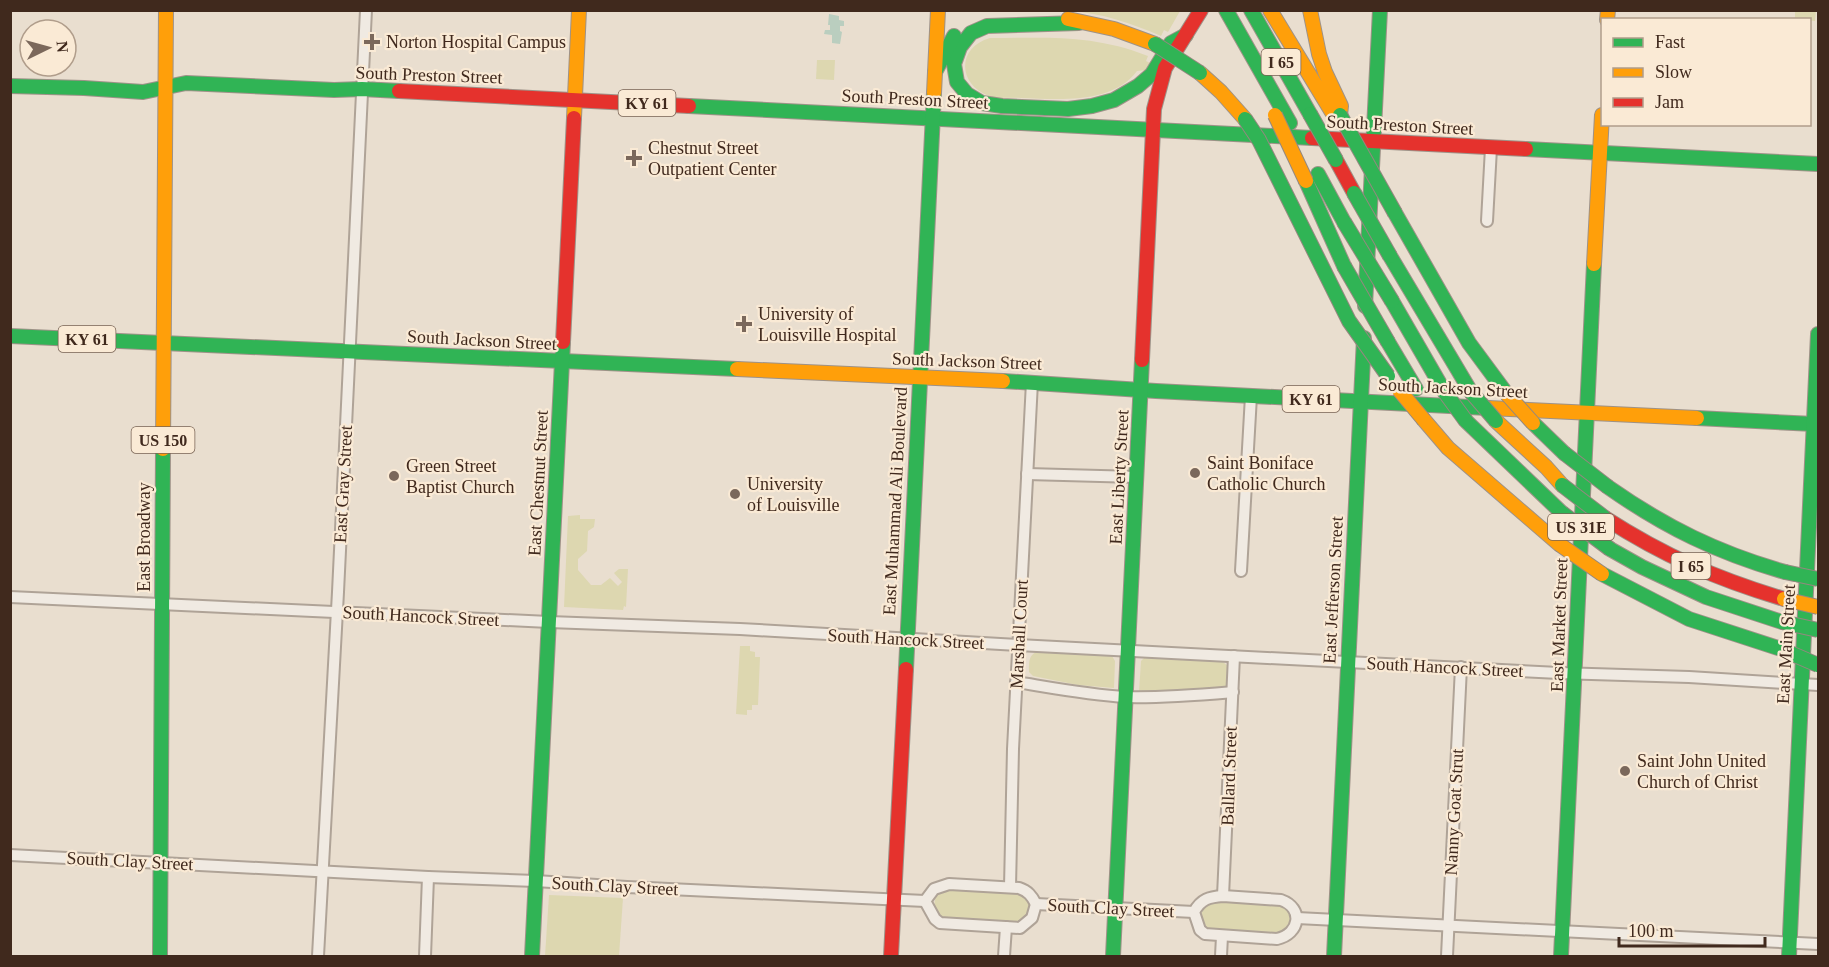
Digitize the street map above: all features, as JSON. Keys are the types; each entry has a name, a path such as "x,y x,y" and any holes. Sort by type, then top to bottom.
{"main road":[{"name":"East Broadway","path":"160,957 166,10"},
{"name":"East Chestnut Street","path":"532,957 579,10"},
{"name":"East Muhammad Ali Boulevard","path":"891,957 938,10"},
{"name":"East Liberty Street","path":"1113,957 1154,109 1165,68 1201,10"},
{"name":"I 65","path":"1226,10 1290,123 1312,177 1344,222 1444,391 1466,421 1562,513 1610,549 1706,597 1782,622 1818,630"},
{"name":"I 65","path":"1251,10 1390,256 1472,392 1496,421 1562,485 1605,518 1641,541 1704,572 1738,585 1818,607"},
{"path":"1270,10 1332,112 1340,115"},
{"path":"1310,10 1314,36 1325,72 1341,106 1340,115 1469,343 1506,393 1564,453 1645,513 1692,538 1750,562 1785,573 1818,579"},
{"name":"East Jefferson Street","path":"1334,957 1380,10"},
{"path":"935,72 948,46 963,26 970,21 988,16 1065,18 1113,29 1155,44 1200,73 1245,119 1259,140 1349,321 1388,376 1448,448 1559,544 1602,574 1646,599 1689,619 1781,649 1818,664"},
{"path":"1079,23 987,26 971,33 960,46 954,64 957,82 967,94 982,103 1068,109 1092,106 1114,100 1138,86 1152,74 1171,43 1186,35"},
{"path":"948,46 944,66 945,81 951,92 964,107 999,122"},
{"path":"1260,71 1275,115 1312,177 1344,266 1416,390 1504,495"},
{"name":"South Preston Street","path":"10,86 143,92 186,83 334,90 362,89 1818,164"},
{"name":"East Market Street","path":"1561,957 1585,413 1602,126"},
{"name":"East Main Street","path":"1789,950 1818,334"},
{"name":"South Jackson Street","path":"10,336 1032,382 1360,402 1814,424"},
{"path":"1781,649 1818,654"}],"street":[{"name":"East Gray Street","path":"318,957 366,10"},
{"path":"1486,221 1491,148"},
{"name":"Marshall Court","path":"1010,887 1016,682 1032,382"},
{"path":"1242,571 1251,396"},
{"path":"1027,474 1137,477"},
{"name":"South Hancock Street","path":"10,597 740,629 1128,651 1818,685"},
{"name":"Ballard Street","path":"1223,897 1234,656"},
{"name":"Nanny Goat Strut","path":"1447,957 1461,668"},
{"path":"1016,682 1088,694 1126,697 1175,697 1233,692"},
{"name":"South Clay Street","path":"10,855 925,901 935,919 940,923 1020,928 1032,918 1036,904 1194,912"},
{"path":"424,957 428,877"},
{"path":"925,901 934,889 948,884 1026,890 1036,904"},
{"name":"South Clay Street","path":"1223,897 1287,902 1297,918 1294,928 1286,937 1277,939 1205,934 1200,930 1194,912 1200,902 1205,899 1223,897"},
{"path":"1297,918 1562,931 1789,950 1818,944"},
{"path":"1004,957 1006,927"},
{"path":"1221,957 1222,936"}],"shaded area":[{"path":"1069,11 1180,11 1168,32 1164,30 1161,36 1116,19"},
{"path":"1816,11 1815,21 1811,21 1811,18 1795,18 1795,12"},
{"path":"829,14 839,16 839,20 844,21 844,26 840,26 842,32 840,44 832,43 832,35 824,34 825,30 830,30"},
{"path":"990,38 1051,38 1108,44 1148,56 1146,61 1154,65 1147,70 1137,71 1114,90 1084,98 993,97 971,83 965,66 971,49"},
{"path":"817,60 835,60 834,80 816,79"},
{"path":"580,515 580,519 595,519 594,527 588,531 587,551 578,559 578,570 591,585 601,585 610,578 618,586 622,582 614,573 619,569 628,569 626,607 624,606 623,610 564,607 568,516"},
{"path":"740,646 750,646 750,651 755,652 755,657 760,657 758,705 752,705 752,710 747,710 747,715 736,714"},
{"path":"1036,652 1112,656 1115,661 1114,688 1078,685 1033,676 1029,672 1029,663 1030,658"},
{"path":"1145,657 1223,662 1229,667 1228,684 1223,688 1139,692 1141,661"},
{"path":"947,888 1018,892 1029,903 1028,912 1016,922 944,918 937,914 935,899 938,892"},
{"path":"549,895 623,898 619,956 545,956"},
{"path":"1214,901 1279,904 1288,912 1290,924 1281,934 1207,930 1201,918 1202,911 1205,905"}],"traffic: fast":[{"path":"1226,10 1290,123"},
{"path":"1251,10 1310,114"},
{"path":"1365,306 1380,10"},
{"path":"1079,23 987,26 971,33 960,47 954,64 957,82 967,94 982,103 1068,109 1092,106 1114,100 1138,86 1152,74 1171,43 1186,35"},
{"path":"935,72 954,36"},
{"path":"1155,44 1200,73"},
{"path":"10,86 143,92 186,83 399,91"},
{"path":"906,669 934,93"},
{"path":"689,106 1312,138"},
{"path":"1310,114 1336,160"},
{"path":"1340,115 1395,213"},
{"path":"1245,119 1259,140 1349,321 1388,376"},
{"path":"1526,149 1818,164"},
{"path":"1318,174 1344,222"},
{"path":"1306,181 1344,266"},
{"path":"1354,193 1390,256"},
{"path":"1395,213 1469,343 1506,393"},
{"path":"1344,222 1392,301"},
{"path":"1390,256 1471,392"},
{"path":"1561,956 1594,264"},
{"path":"1344,266 1388,342"},
{"path":"1392,301 1444,391"},
{"path":"1789,956 1818,334"},
{"path":"10,336 737,369"},
{"path":"1334,956 1364,338"},
{"path":"532,956 563,342"},
{"path":"1388,342 1416,389"},
{"path":"1113,956 1142,360"},
{"path":"1003,381 1488,408"},
{"path":"1444,391 1466,421"},
{"path":"1471,392 1496,421"},
{"path":"1697,418 1814,424"},
{"path":"1466,421 1562,513"},
{"path":"1533,423 1564,453"},
{"path":"160,956 163,449"},
{"path":"1564,453 1608,487"},
{"path":"1562,485 1605,518"},
{"path":"1608,487 1650,514 1693,537 1760,565 1785,572"},
{"path":"1562,513 1610,549"},
{"path":"1610,549 1706,597 1782,622"},
{"path":"1785,572 1818,579"},
{"path":"1602,574 1689,619 1781,649"},
{"path":"1782,622 1818,630"},
{"path":"1781,649 1818,665"}],"traffic: slow":[{"path":"163,449 166,10"},
{"path":"574,118 579,10"},
{"path":"934,93 938,10"},
{"path":"1270,10 1332,112 1340,115 1341,106 1319,54 1310,10"},
{"path":"1607,18 1608,10"},
{"path":"1068,19 1114,29 1155,44"},
{"path":"1200,73 1245,119"},
{"path":"1275,115 1306,181"},
{"path":"1594,264 1601,126"},
{"path":"737,369 1003,381"},
{"path":"1399,390 1424,420"},
{"path":"1506,393 1533,423"},
{"path":"1488,408 1697,418"},
{"path":"1424,420 1448,448 1559,544"},
{"path":"1496,421 1562,485"},
{"path":"1559,544 1602,574"},
{"path":"1784,599 1818,607"}],"traffic: jam":[{"path":"1142,360 1154,109 1165,68 1201,10"},
{"path":"399,91 689,106"},
{"path":"563,342 574,118"},
{"path":"1312,138 1526,149"},
{"path":"1336,160 1354,193"},
{"path":"1605,518 1648,544 1692,565 1784,599"},
{"path":"891,956 906,669"}],"place":[{"name":"Norton Hospital Campus","path":"372,42"},
{"name":"Chestnut Street Outpatient Center","path":"634,158"},
{"name":"University of Louisville Hospital","path":"744,324"},
{"name":"Saint Boniface Catholic Church","path":"1195,473"},
{"name":"Green Street Baptist Church","path":"394,476"},
{"name":"University of Louisville","path":"735,494"},
{"name":"Saint John United Church of Christ","path":"1625,771"}]}
